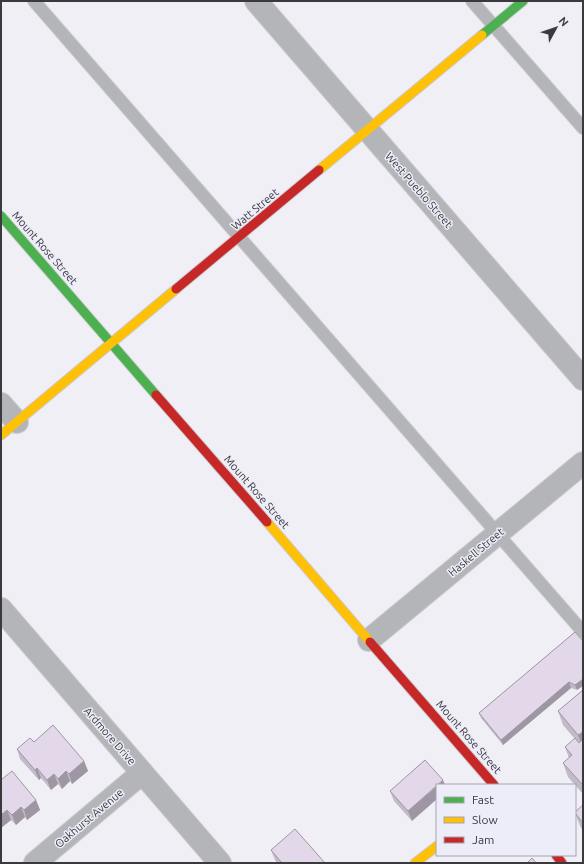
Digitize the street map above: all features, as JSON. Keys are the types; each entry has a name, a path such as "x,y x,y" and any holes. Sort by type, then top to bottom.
{"street":[{"name":"West Pueblo Street","path":"256,1 583,379"},
{"name":"Watt Street","path":"9,428 523,1"},
{"name":"Mount Rose Street","path":"1,216 493,784"},
{"path":"1,404 9,428"},
{"name":"Haskell Street","path":"369,640 583,463"},
{"name":"Ardmore Drive","path":"1,609 220,863"},
{"name":"Oakhurst Avenue","path":"35,863 142,773"},
{"path":"415,863 436,847"}],"lane":[{"path":"34,1 583,632"},
{"path":"472,1 583,128"}],"building":[{"path":"575,632 583,641 583,679 575,685 569,682 501,740 479,713"},
{"path":"583,690 583,732 578,735 558,711"},
{"path":"53,725 84,761 69,774 66,771 58,779 54,774 47,780 37,768 35,770 17,749 30,738 34,742"},
{"path":"575,738 579,743 583,739 582,784 563,763 572,755 565,747"},
{"path":"425,760 443,780 438,784 436,784 436,786 408,811 390,791"},
{"path":"12,771 36,800 24,810 21,807 12,815 7,810 1,815 1,780"},
{"path":"583,805 583,823 576,814 576,811"},
{"path":"295,829 325,863 282,863 271,850"},
{"path":"532,858 536,863 527,863"}],"traffic: fast":[{"path":"482,35 523,1"},
{"path":"1,216 156,395"}],"traffic: slow":[{"path":"319,170 482,35"},
{"path":"1,435 176,289"},
{"path":"267,522 370,642"},
{"path":"415,863 436,847"}],"traffic: jam":[{"path":"176,289 319,170"},
{"path":"156,395 267,522"},
{"path":"370,642 493,784"},
{"path":"557,856 562,863"}]}
